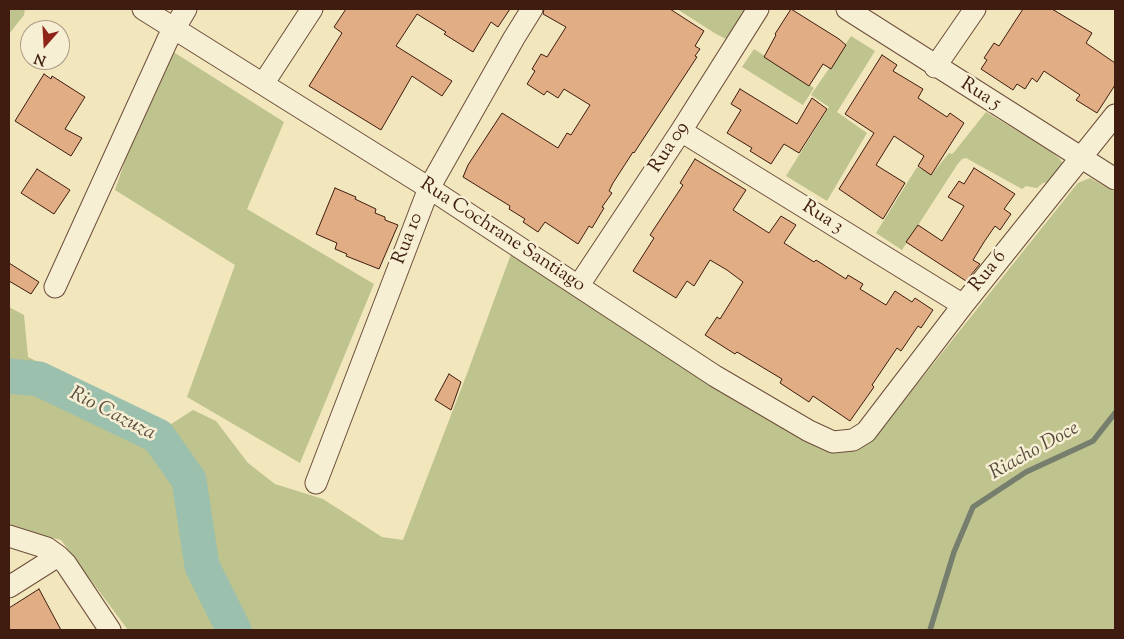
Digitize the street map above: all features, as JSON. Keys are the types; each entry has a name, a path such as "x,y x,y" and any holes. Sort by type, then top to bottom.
{"street":[{"name":"Rua Cochrane Santiago","path":"144,9 579,285 715,376 809,431 833,442 853,440 866,432"},
{"path":"55,287 168,39 186,9"},
{"path":"263,84 312,9"},
{"name":"Rua 10","path":"316,483 428,188 532,9"},
{"name":"Rua 09","path":"579,285 681,131 758,9"},
{"name":"Rua 5","path":"847,9 1115,180"},
{"path":"935,66 975,9"},
{"name":"Rua 6","path":"866,432 963,305 1115,115"},
{"name":"Rua 3","path":"681,131 963,305"},
{"path":"9,536 47,548 58,556 66,564 110,630"},
{"path":"9,587 58,556"}],"green space":[{"path":"9,9 25,9 24,15 9,34"},
{"path":"677,9 746,9 726,39"},
{"path":"851,36 875,51 837,112 867,133 827,201 786,176 829,107 811,95"},
{"path":"164,46 284,122 247,209 374,284 300,463 187,397 235,265 115,190"},
{"path":"754,49 814,88 803,105 742,67"},
{"path":"986,112 1049,150 1060,159 1065,167 1050,182 1043,183 1037,188 1026,186 1022,189 966,158 962,159 902,250 876,233 917,167 932,174 949,153 952,154 955,151"},
{"path":"1090,178 1115,192 1115,630 128,630 61,540 9,526 9,307 24,315 28,357 168,426 193,410 216,421 248,463 275,484 323,499 382,537 403,540 511,254 713,387 770,421 812,443 874,438 1073,189 1078,183"}],"building":[{"path":"346,9 510,9 498,27 491,22 473,52 417,14 396,46 452,81 442,96 412,76 381,130 309,86 342,33 334,27"},
{"path":"544,9 670,9 704,31 695,46 700,49 695,56 697,57 613,183 609,191 612,193 602,207 604,208 592,228 589,226 578,244 545,222 538,232 523,222 525,219 509,209 510,206 463,177 468,165 502,113 558,148 567,133 571,135 590,105 564,89 558,98 547,91 544,95 527,84 535,71 532,69 541,54 547,57 566,27 543,14"},
{"path":"791,9 846,45 831,69 823,64 809,86 764,57 775,34"},
{"path":"1023,9 1052,9 1092,33 1086,43 1115,63 1115,85 1097,113 1076,100 1080,95 1044,71 1037,82 1032,78 1025,89 1017,84 1013,90 981,69 987,60 984,58 994,43 999,46"},
{"path":"882,55 897,65 893,71 923,89 918,98 947,117 950,113 964,123 931,175 918,166 924,156 894,136 876,165 905,183 883,219 839,189 874,133 845,114"},
{"path":"44,74 51,79 52,76 85,97 65,129 82,138 71,156 15,121"},
{"path":"740,89 797,124 812,98 827,109 799,153 784,144 771,164 750,151 752,148 727,133 741,110 731,104"},
{"path":"695,159 746,190 733,210 769,233 781,216 796,225 784,243 846,279 848,275 863,284 860,289 886,305 895,291 912,302 915,298 933,310 921,328 918,326 901,351 897,348 872,385 874,387 850,421 813,396 809,402 780,383 782,379 737,352 735,354 705,335 717,317 720,319 743,282 727,270 710,260 694,286 687,281 676,298 633,271 654,238 650,235 683,185 680,183"},
{"path":"974,168 1015,194 1004,209 1011,214 1000,230 995,226 984,242 973,260 980,264 966,281 906,242 918,225 942,241 964,206 948,197 959,181 964,184"},
{"path":"37,169 70,190 54,214 21,193"},
{"path":"335,188 356,197 355,199 376,209 375,213 385,217 385,220 398,225 379,269 346,256 347,254 335,249 337,243 316,234"},
{"path":"9,263 39,282 31,294 9,281"},
{"path":"449,374 461,382 451,410 435,400"},
{"path":"39,589 61,630 9,630 9,608"}],"waterway":[{"name":"Rio Cazuza","path":"9,376 39,379 158,436 189,480 202,566 234,630"},
{"name":"Riacho Doce","path":"930,630 954,552 973,507 1026,472 1093,441 1115,413"}]}
